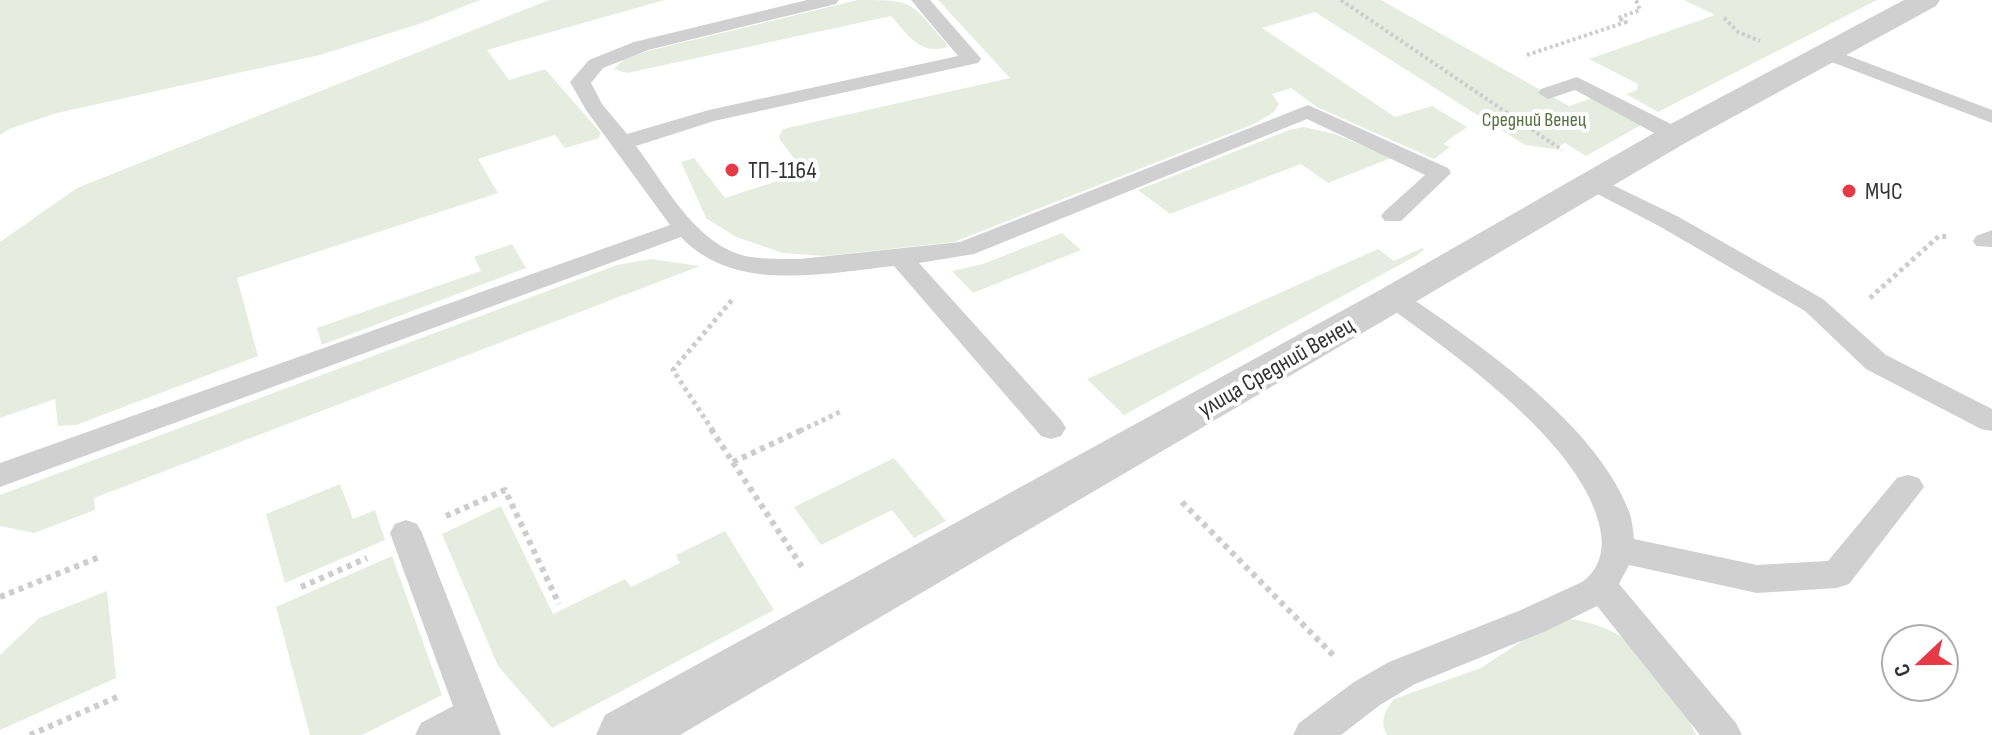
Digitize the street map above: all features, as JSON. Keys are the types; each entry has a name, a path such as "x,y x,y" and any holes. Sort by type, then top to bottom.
{"street":[{"name":"улица Средний Венец","path":"626,735 1395,299 1675,135 1926,0"}],"lane":[{"path":"830,0 641,46 596,64 580,82 593,106 687,227 709,249 725,258 761,266 900,258 965,249 1308,111 1440,173 1393,216"},
{"path":"622,143 709,116 971,59 920,0"},
{"path":"1828,54 1992,117"},
{"path":"1548,93 1577,83 1675,135"},
{"path":"1598,180 1814,305 1876,362 1991,421"},
{"path":"0,475 687,227"},
{"path":"900,258 1051,428"},
{"path":"1312,735 1400,674 1557,611 1601,587 1619,563 1623,550 1611,504 1570,444 1527,398 1462,345 1395,299"},
{"path":"1623,550 1757,579 1837,574 1908,487"},
{"path":"407,536 478,725 434,735"},
{"path":"1601,587 1723,735"}],"path":[{"path":"1341,0 1598,180"},
{"path":"1527,55 1626,22 1618,18 1640,10 1636,0"},
{"path":"1838,327 1939,236 1989,239"},
{"path":"761,266 673,370 810,580"},
{"path":"733,462 842,411"},
{"path":"301,587 505,490 559,604"},
{"path":"1182,502 1370,693"},
{"path":"0,597 102,556"},
{"path":"30,735 117,697"}],"green space":[{"path":"0,0 480,0 419,24 320,55 57,113 0,135"},
{"path":"549,0 665,0 487,50 509,80 545,69 600,132 599,138 565,148 555,135 478,159 498,193 237,278 258,356 76,425 58,426 55,399 0,418 0,242 77,188"},
{"path":"858,0 891,1 910,6 925,19 947,47 922,46 891,16 627,73 614,69 625,58 648,51"},
{"name":"Средний Венец","path":"938,0 1381,0 1569,106 1593,98 1641,125 1586,156 1565,143 1554,149 1525,145 1315,12 1262,28 1395,117 1432,106 1467,127 1443,144 1450,147 1434,159 1317,107 1291,88 1272,94 1279,104 1274,112 1254,124 954,242 825,256 783,253 736,237 706,218 681,162 694,158 725,198 805,172 780,140 783,129 1010,78"},
{"path":"1684,0 1877,0 1658,112 1626,94 1637,90 1638,84 1589,59 1715,15"},
{"path":"1304,127 1335,134 1391,158 1328,183 1301,164 1170,214 1138,190 1289,130"},
{"path":"1062,233 1081,250 973,293 952,271 983,264"},
{"path":"512,244 526,268 322,345 317,328 481,271 474,257"},
{"path":"1422,248 1424,250 1416,256 1124,415 1087,379 1378,249 1394,261"},
{"path":"651,259 700,266 94,498 95,510 34,533 0,526 0,495 617,265"},
{"path":"894,458 946,521 914,538 892,510 821,545 794,507"},
{"path":"340,484 353,519 375,510 385,540 285,583 266,514"},
{"path":"501,506 553,614 625,579 631,587 680,563 676,555 725,531 774,610 552,728 498,666 442,534"},
{"path":"392,556 442,695 362,735 310,735 276,607"},
{"path":"107,591 116,678 0,730 0,655 39,618"},
{"path":"1569,619 1613,632 1648,658 1675,694 1696,735 1387,735 1384,716 1394,699 1481,668 1528,637"}],"place":[{"name":"ТП-1164","path":"732,170"},
{"name":"МЧС","path":"1849,191"}]}
